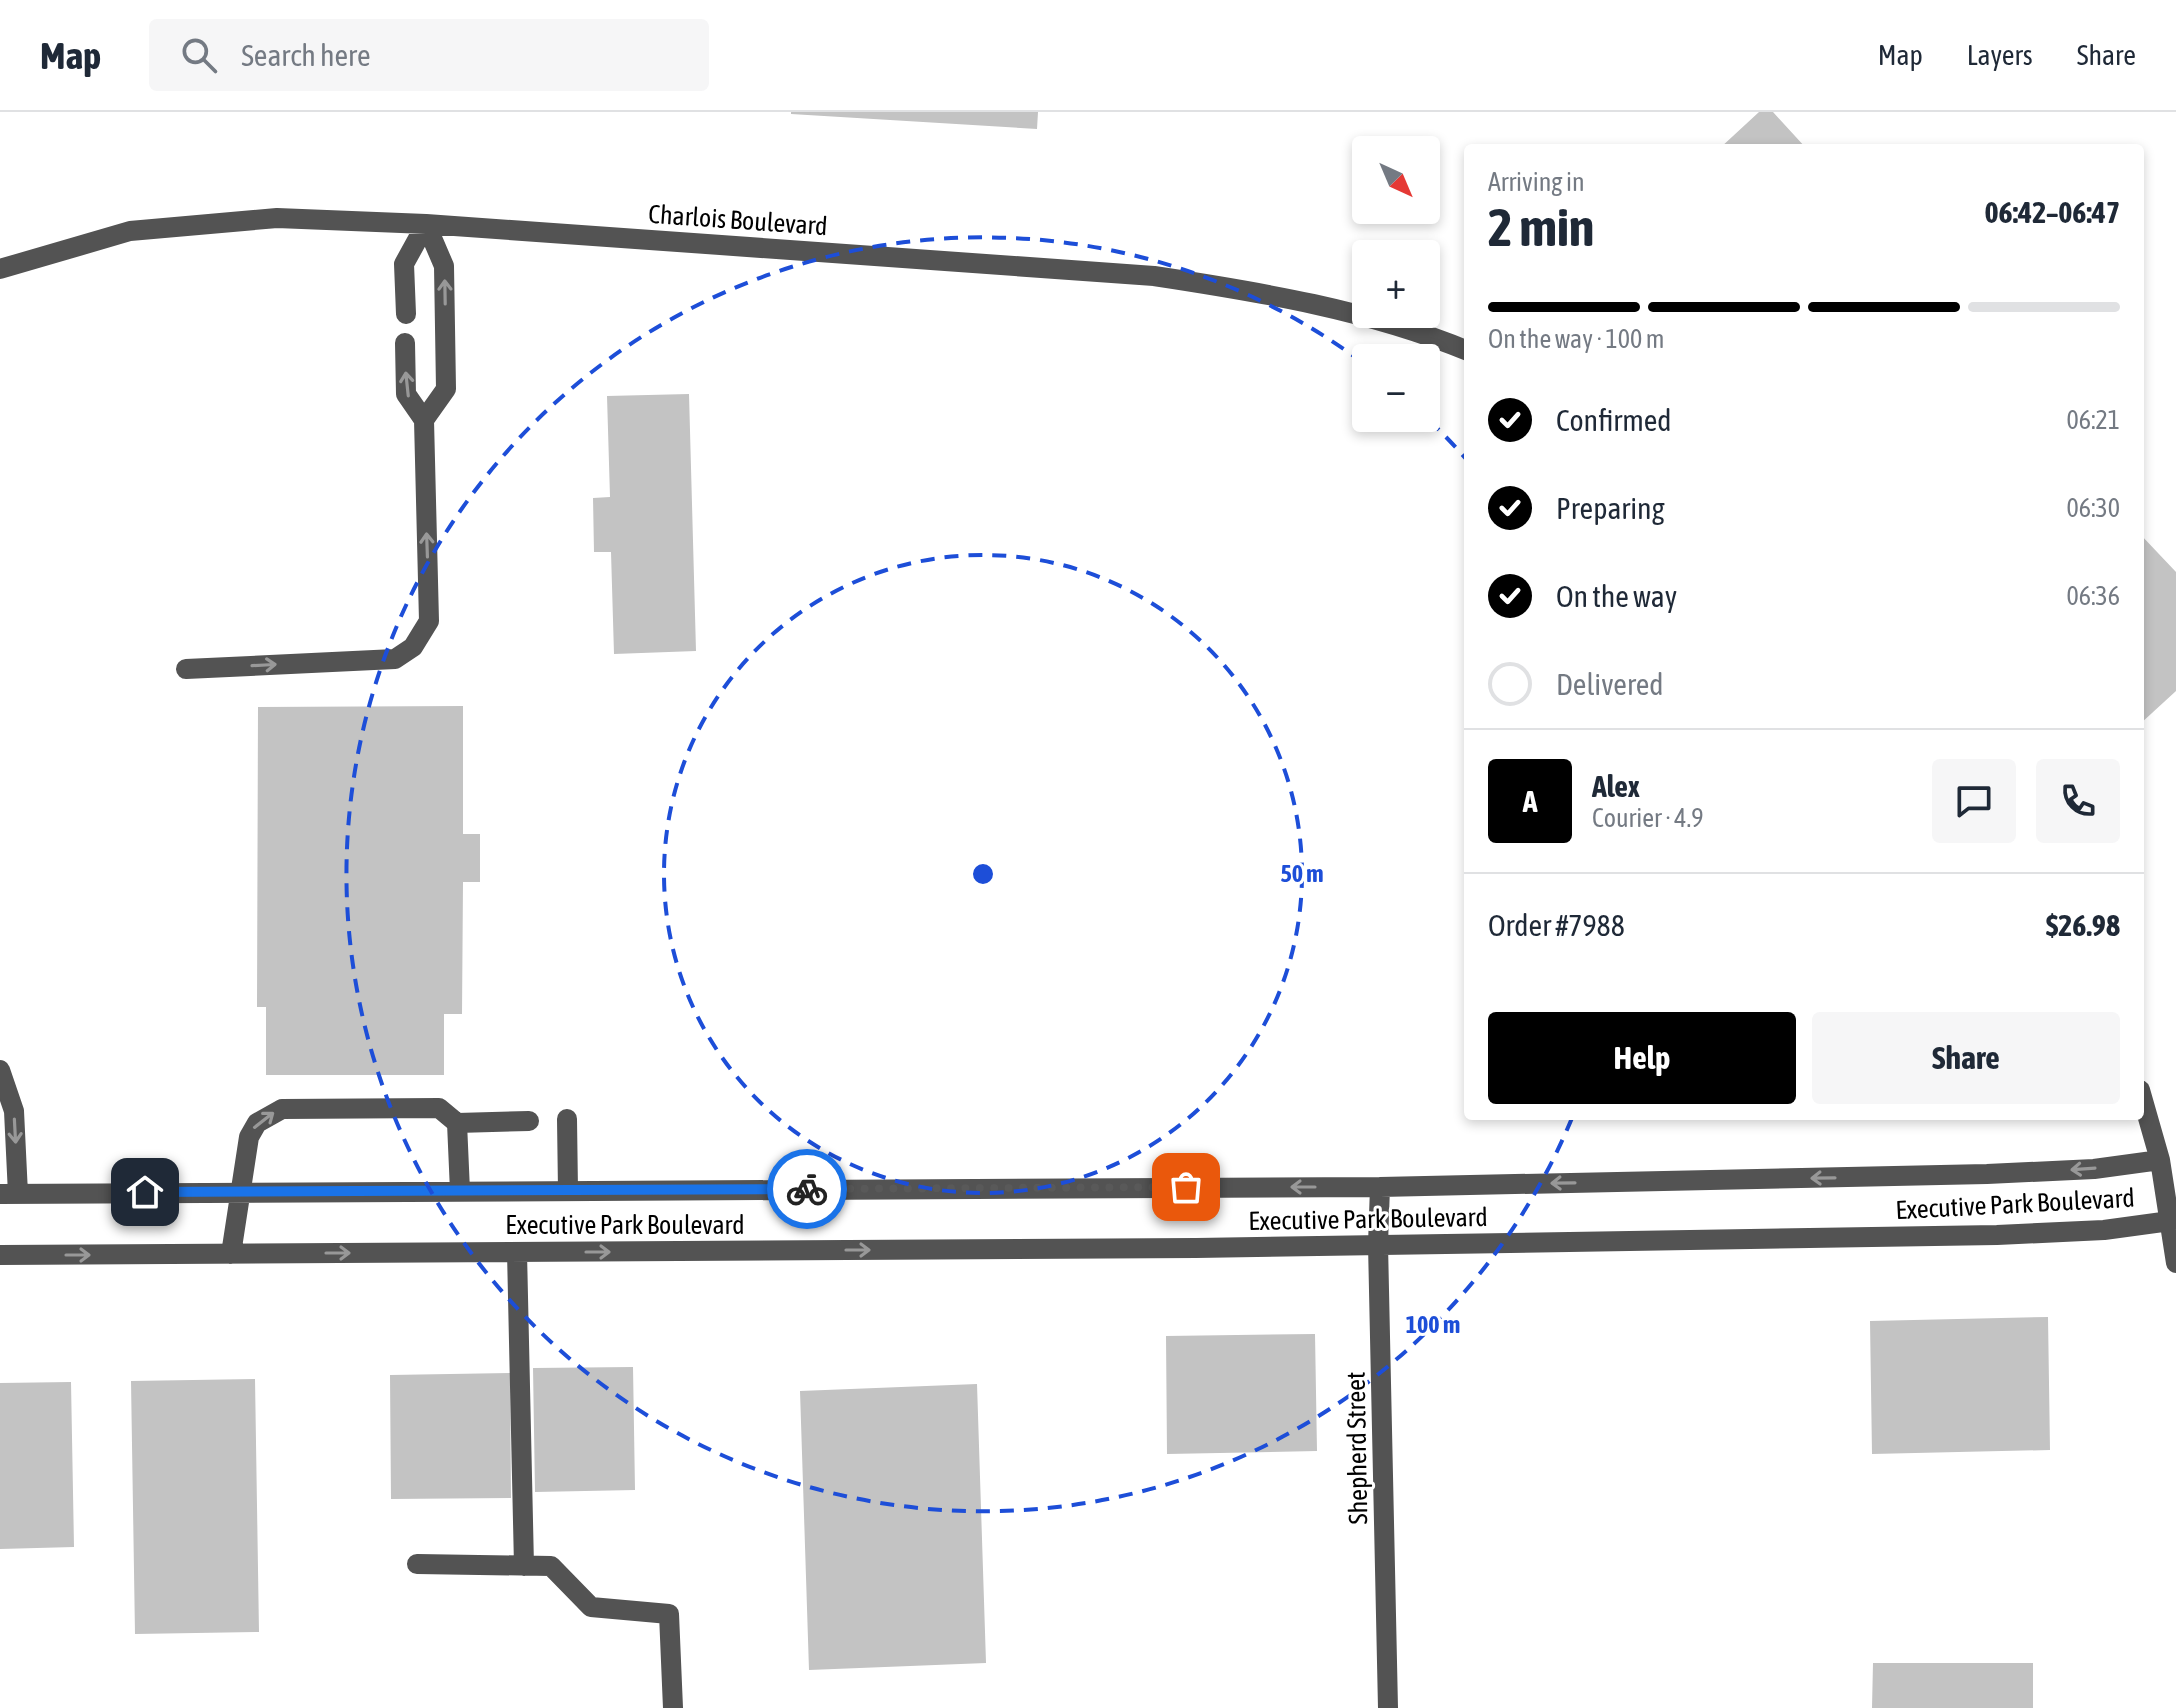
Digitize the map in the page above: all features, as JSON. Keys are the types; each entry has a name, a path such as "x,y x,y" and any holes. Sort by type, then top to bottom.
{"street":[{"name":"Charlois Boulevard","path":"0,269 130,231 277,218 426,224 1154,276 1260,292 1416,331 1464,349"},
{"path":"406,314 404,264 426,224"},
{"path":"424,420 446,389 444,266 426,224"},
{"path":"186,669 395,659 413,647 429,621 424,420 406,394 405,343"},
{"path":"0,1070 14,1111 9,1194"},
{"path":"2144,1104 2160,1160 2176,1263"},
{"path":"231,1254 249,1137 257,1123 282,1109 439,1108 457,1123 529,1121"},
{"path":"567,1119 568,1191"},
{"path":"457,1123 460,1191"},
{"name":"Executive Park Boulevard","path":"9,1194 1380,1187 1987,1174 2094,1169 2160,1160"},
{"name":"Shepherd Street","path":"1380,1187 1378,1244 1388,1708"},
{"name":"Executive Park Boulevard","path":"0,1255 1180,1248 1997,1235 2104,1230 2170,1221"},
{"path":"517,1252 524,1566"},
{"path":"417,1564 551,1566 591,1607 669,1614 673,1708"}],"building":[{"path":"791,112 1038,112 1037,129"},
{"path":"1759,112 1773,112 1802,144 1724,144"},
{"path":"689,394 696,651 614,654 611,552 594,552 593,498 610,497 607,396"},
{"path":"2144,538 2176,572 2176,691 2144,720"},
{"path":"463,706 463,834 480,834 480,882 463,882 462,1014 444,1014 444,1075 266,1075 266,1007 257,1007 258,707"},
{"path":"2048,1317 2050,1450 1872,1454 1870,1321"},
{"path":"1315,1334 1317,1451 1167,1454 1166,1336"},
{"path":"633,1367 635,1490 535,1492 533,1368"},
{"path":"510,1373 511,1498 391,1499 390,1375"},
{"path":"255,1379 259,1632 135,1634 131,1381"},
{"path":"71,1382 74,1547 0,1549 0,1383"},
{"path":"977,1384 986,1663 809,1670 800,1391"},
{"path":"1873,1663 2033,1663 2033,1708 1872,1708"}],"way so far":[{"path":"807,1189 1186,1187"}],"route":[{"path":"145,1192 807,1189"}]}
